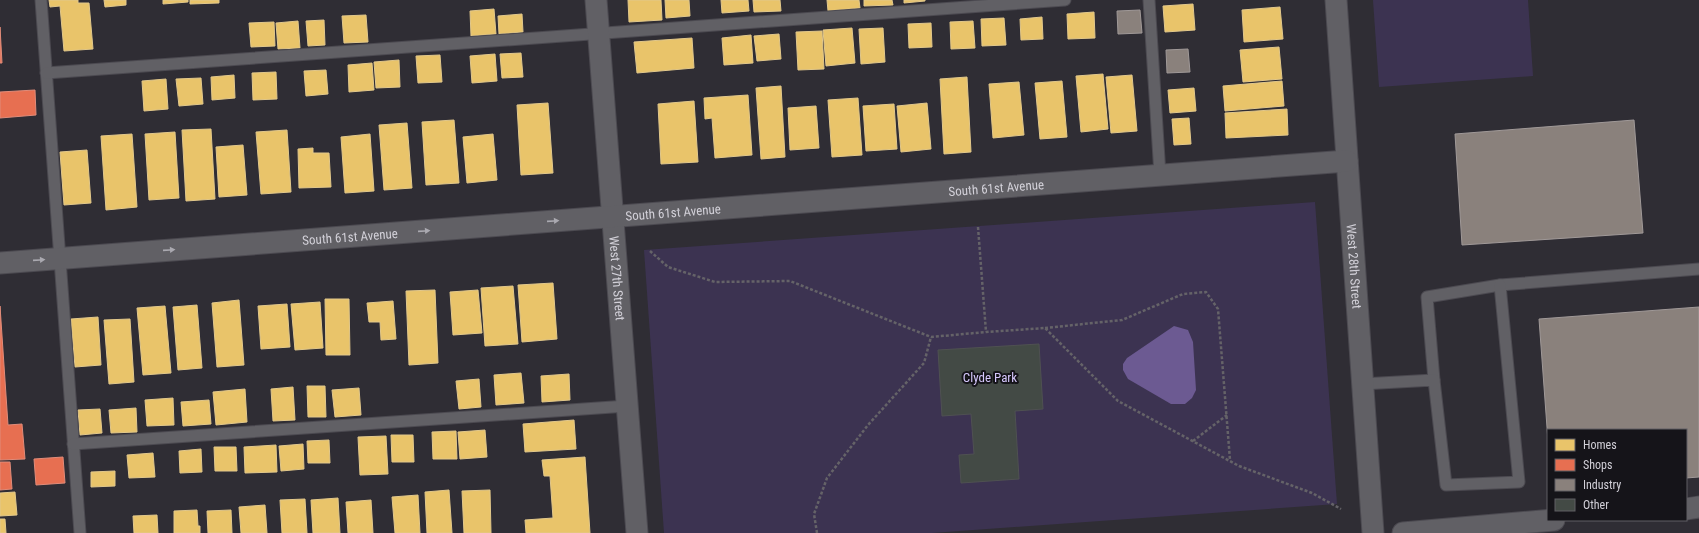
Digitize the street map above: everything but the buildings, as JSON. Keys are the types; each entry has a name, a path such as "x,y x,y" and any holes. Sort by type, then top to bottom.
{"street":[{"name":"West 27th Street","path":"596,0 637,533"},
{"name":"West 28th Street","path":"1336,0 1373,533"},
{"name":"South 61st Avenue","path":"0,263 1347,161"},
{"path":"1687,509 1699,508"},
{"path":"1403,533 1547,521"}],"lane":[{"path":"41,0 80,533"},
{"path":"46,73 1065,0"},
{"path":"1149,0 1160,175"},
{"path":"1500,285 1519,482 1446,485 1434,380 1427,297 1500,285 1699,269"},
{"path":"1362,384 1434,380"},
{"path":"74,444 627,406"}],"path":[{"path":"978,227 986,332"},
{"path":"650,251 668,267 715,282 790,281 932,337 1122,320 1183,294 1206,292 1218,309 1230,461"},
{"path":"1045,328 1118,401 1239,466 1312,493 1341,509"},
{"path":"817,533 814,514 828,478 868,425 924,363 932,337"},
{"path":"1193,441 1227,415"}],"green space":[{"path":"1373,0 1528,0 1533,76 1379,87"},
{"name":"Clyde Park","path":"1315,202 1337,504 932,533 664,533 644,250"}],"shaded area":[{"path":"1174,326 1188,330 1193,342 1196,390 1192,398 1185,404 1171,404 1128,379 1123,370 1123,364 1127,358"}]}
